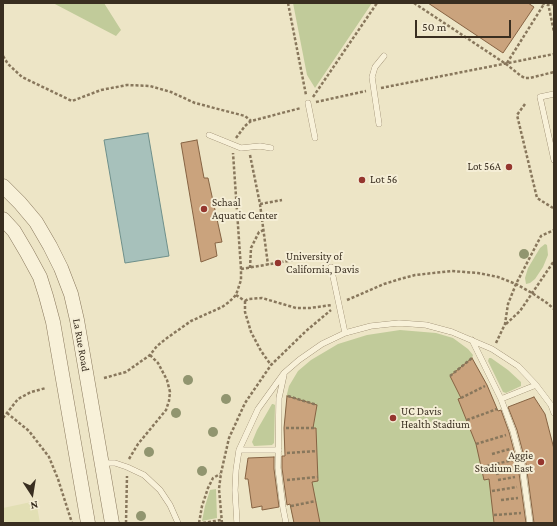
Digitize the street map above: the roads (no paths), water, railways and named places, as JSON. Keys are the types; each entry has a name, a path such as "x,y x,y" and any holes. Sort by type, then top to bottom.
{"street":[{"name":"La Rue Road","path":"3,186 36,222 61,268 71,294 77,320 112,523"},
{"path":"3,219 14,231 27,253 40,277 46,296 53,322 88,523"}],"lane":[{"path":"379,124 372,77 375,68 384,56"},
{"path":"554,94 540,97 554,160"},
{"path":"308,103 315,138"},
{"path":"209,135 241,148 260,146 271,148"},
{"path":"331,267 345,333"},
{"path":"238,523 235,490 239,450 258,410 284,373 299,360 322,344 345,333 371,326 399,323 426,325 452,332 492,349 518,366 536,385 551,405 554,413"},
{"path":"472,340 501,399 513,431 522,465 530,523"},
{"path":"284,373 279,398 278,468 286,523"},
{"path":"501,399 536,385"},
{"path":"239,450 279,450"},
{"path":"102,462 115,463 144,475 160,490 170,505 178,523"}],"water":[{"path":"148,133 169,256 125,263 104,140"}],"place":[{"name":"Lot 56A","path":"509,167"},
{"name":"Lot 56","path":"362,180"},
{"name":"Schaal Aquatic Center","path":"204,209"},
{"name":"University of California, Davis","path":"278,263"},
{"name":"UC Davis Health Stadium","path":"393,418"},
{"name":"Aggie Stadium East","path":"541,462"}]}
